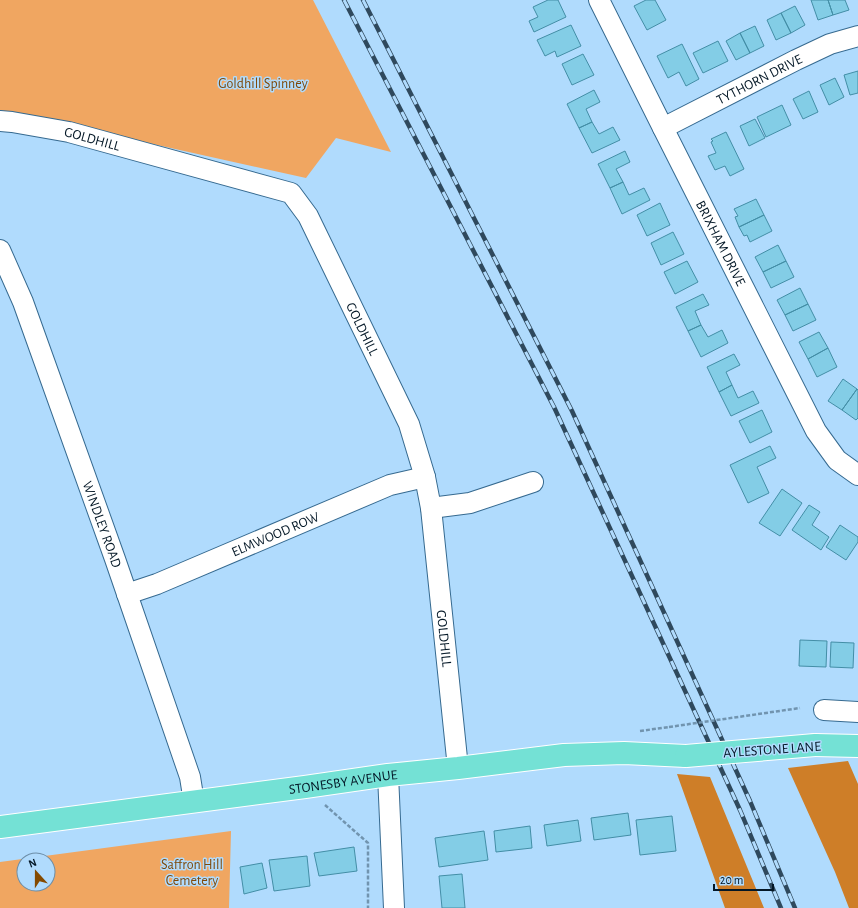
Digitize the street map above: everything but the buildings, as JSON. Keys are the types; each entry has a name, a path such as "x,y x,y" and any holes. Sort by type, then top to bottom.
{"main road":[{"name":"AYLESTONE LANE","path":"686,756 815,745 858,746"},
{"name":"STONESBY AVENUE","path":"0,827 388,775 564,755 624,753 686,756"}],"street":[{"name":"BRIXHAM DRIVE","path":"599,0 816,431 837,460 858,475"},
{"name":"TYTHORN DRIVE","path":"663,128 796,60 830,44 858,36"},
{"name":"GOLDHILL","path":"0,121 69,132 291,193 308,216 409,424 425,477 431,508 458,768"},
{"name":"WINDLEY ROAD","path":"0,250 26,309 127,594 190,777 194,802"},
{"name":"ELMWOOD ROW","path":"127,594 157,584 390,485 425,477"},
{"path":"431,508 470,503 533,482"},
{"path":"824,710 858,712"},
{"path":"388,775 394,908"}],"path":[{"path":"669,727 800,708"},
{"path":"305,787 368,843 368,908"}],"green space":[{"name":"Goldhill Spinney","path":"0,0 313,0 391,152 336,138 306,178 0,110"},
{"name":"Saffron Hill Cemetery","path":"231,831 229,908 0,908 0,862 16,860 16,892 56,892 56,854"}],"shaded area":[{"path":"848,761 858,784 858,908 849,908 835,872 788,768"},
{"path":"677,774 710,777 764,908 725,908"}],"railway":[{"path":"344,0 554,407 740,810 781,908"},
{"path":"363,0 572,411 750,801 795,908"}]}
